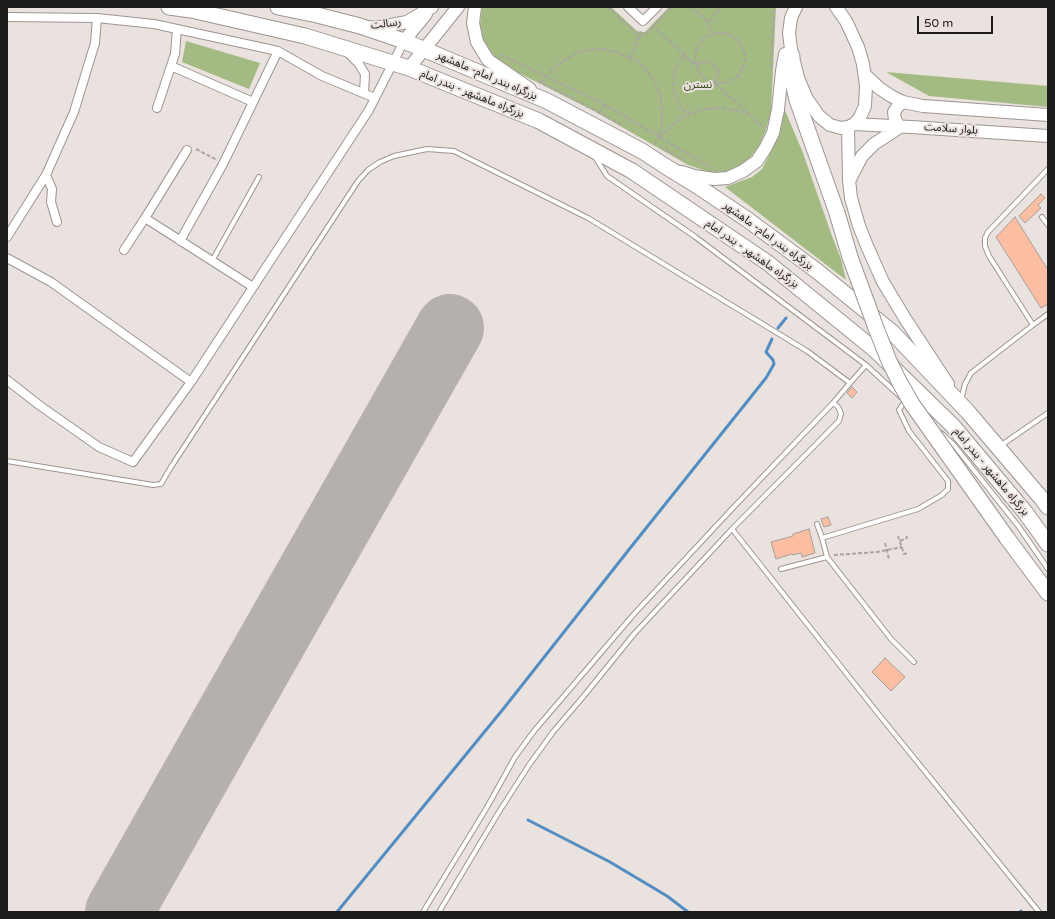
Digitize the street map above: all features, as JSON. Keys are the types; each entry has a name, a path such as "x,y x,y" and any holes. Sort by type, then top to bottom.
{"highway":[{"name":"بزرگراه ماهشهر - بندر امام","path":"169,7 191,10 297,34 409,68 539,121 632,171 768,263 875,350 953,426 1025,512 1048,544"},
{"name":"بزرگراه بندر امام- ماهشهر","path":"278,7 360,26 404,41 547,102 648,155 696,185 748,220 817,271 892,332 960,403 1048,507"},
{"path":"792,56 790,70 797,100 837,214 850,257 889,361 912,404 1048,593"}],"main road":[{"name":"رسالت","path":"360,26 375,28 407,22 432,7"},
{"path":"404,41 432,7"},
{"path":"409,68 458,7"},
{"path":"475,7 473,23 478,42 488,60 547,102"},
{"path":"836,7 851,30 860,52 865,75 865,106 858,120 851,125 849,180 851,198 859,226 883,282 960,403"},
{"path":"665,166 694,176 714,179 728,178 744,171 757,161 766,148 773,133 778,110 782,71 790,23 794,9"},
{"name":"بلوار سلامت","path":"789,33 792,56 802,88 815,112 830,125 841,128 851,125 919,127 1048,136"},
{"name":"بلوار سلامت","path":"865,75 879,88 903,102 923,106 1048,115"},
{"path":"849,180 862,156 874,144 900,127 895,120 894,112 903,102"}],"street":[{"path":"628,7 643,21 657,7"},
{"path":"7,17 98,18 154,24 278,51 322,76 375,98"},
{"path":"7,237 46,175 74,112 95,44 98,18"},
{"path":"157,108 175,54 177,29"},
{"path":"7,380 39,405 99,447 133,462 191,382 369,110 404,41"},
{"path":"344,48 359,64 365,74 364,93"},
{"path":"180,241 223,164 278,51"},
{"path":"171,66 253,102"},
{"path":"124,250 186,150"},
{"path":"46,175 52,189 51,202 57,222"},
{"path":"145,218 254,287"},
{"path":"7,258 51,282 191,382"}],"lane":[{"path":"7,461 153,485 162,484 172,466 358,181 368,170 380,162 394,156 426,149 454,151 588,218 807,352 850,383"},
{"path":"590,149 607,176 694,236 866,365 932,426"},
{"path":"1033,325 989,256 985,246 985,238 988,232 1048,169"},
{"path":"212,261 259,177"},
{"path":"1042,217 1048,225"},
{"path":"960,403 965,384 972,373 1048,314"},
{"path":"423,912 486,809 515,757 534,731 634,614 834,403 866,365"},
{"path":"822,538 918,509 942,495 948,489 948,481 909,431 899,410 905,401"},
{"path":"439,912 501,809 529,765 553,732 634,634 732,529 839,421 841,414 838,407 834,403"},
{"path":"998,447 1048,413"},
{"path":"938,430 954,445 1019,527 1048,569"},
{"path":"817,524 827,557 891,639 914,662"},
{"path":"732,529 875,710 1039,912"},
{"path":"781,569 827,557"}],"path":[{"path":"608,7 640,35 646,33 671,7"},
{"path":"690,7 708,22 712,34"},
{"path":"708,22 722,7"},
{"path":"770,73 774,7"},
{"path":"630,58 640,35 643,21"},
{"path":"653,26 695,65"},
{"path":"721,33 729,35 737,40 745,55 741,72 735,79 727,83 718,84 710,82 702,77 695,65 695,53 698,45 704,38 712,34 721,33"},
{"path":"535,92 552,70 566,59 577,53 588,50 603,49 617,52 638,62 647,70 654,81 660,94 662,106 662,123 659,137"},
{"path":"499,54 604,104 715,170"},
{"path":"685,55 678,63 674,74 673,86 681,108 690,114"},
{"path":"695,65 708,62 719,71 715,83"},
{"path":"715,83 764,128 765,121"},
{"path":"648,155 659,137 680,119 690,114 705,109 722,108 748,113"},
{"path":"186,150 196,149 223,164"},
{"path":"900,540 908,540 906,534"},
{"path":"898,536 904,554 908,553"},
{"path":"885,543 889,559"},
{"path":"827,557 877,552 902,546"}],"green space":[{"name":"نسترن","path":"482,7 611,7 637,31 645,32 669,7 776,7 771,111 766,130 759,146 749,159 735,169 723,173 712,173 688,165 594,111 509,68 497,59 484,43 480,25"},
{"path":"186,41 260,63 249,89 182,62"},
{"path":"886,72 1048,86 1048,107 929,96"},
{"path":"784,108 803,153 841,259 846,280 725,187 752,177 762,169 780,134"}],"building":[{"path":"1041,194 1045,198 1038,205 1041,208 1025,223 1019,216"},
{"path":"1015,217 1048,270 1048,304 1041,308 996,237"},
{"path":"852,387 857,392 852,398 847,393"},
{"path":"828,517 831,525 824,527 821,519"},
{"path":"809,529 815,553 802,557 801,553 792,554 776,559 771,542 793,536 793,534"},
{"path":"885,658 905,677 891,691 872,672"}],"waterway":[{"path":"778,328 786,318"},
{"path":"337,912 504,708 766,378 774,364 773,360 766,352 772,339"},
{"path":"528,820 610,862 667,896 688,912"}],"runway":[{"path":"119,912 450,328"}]}
